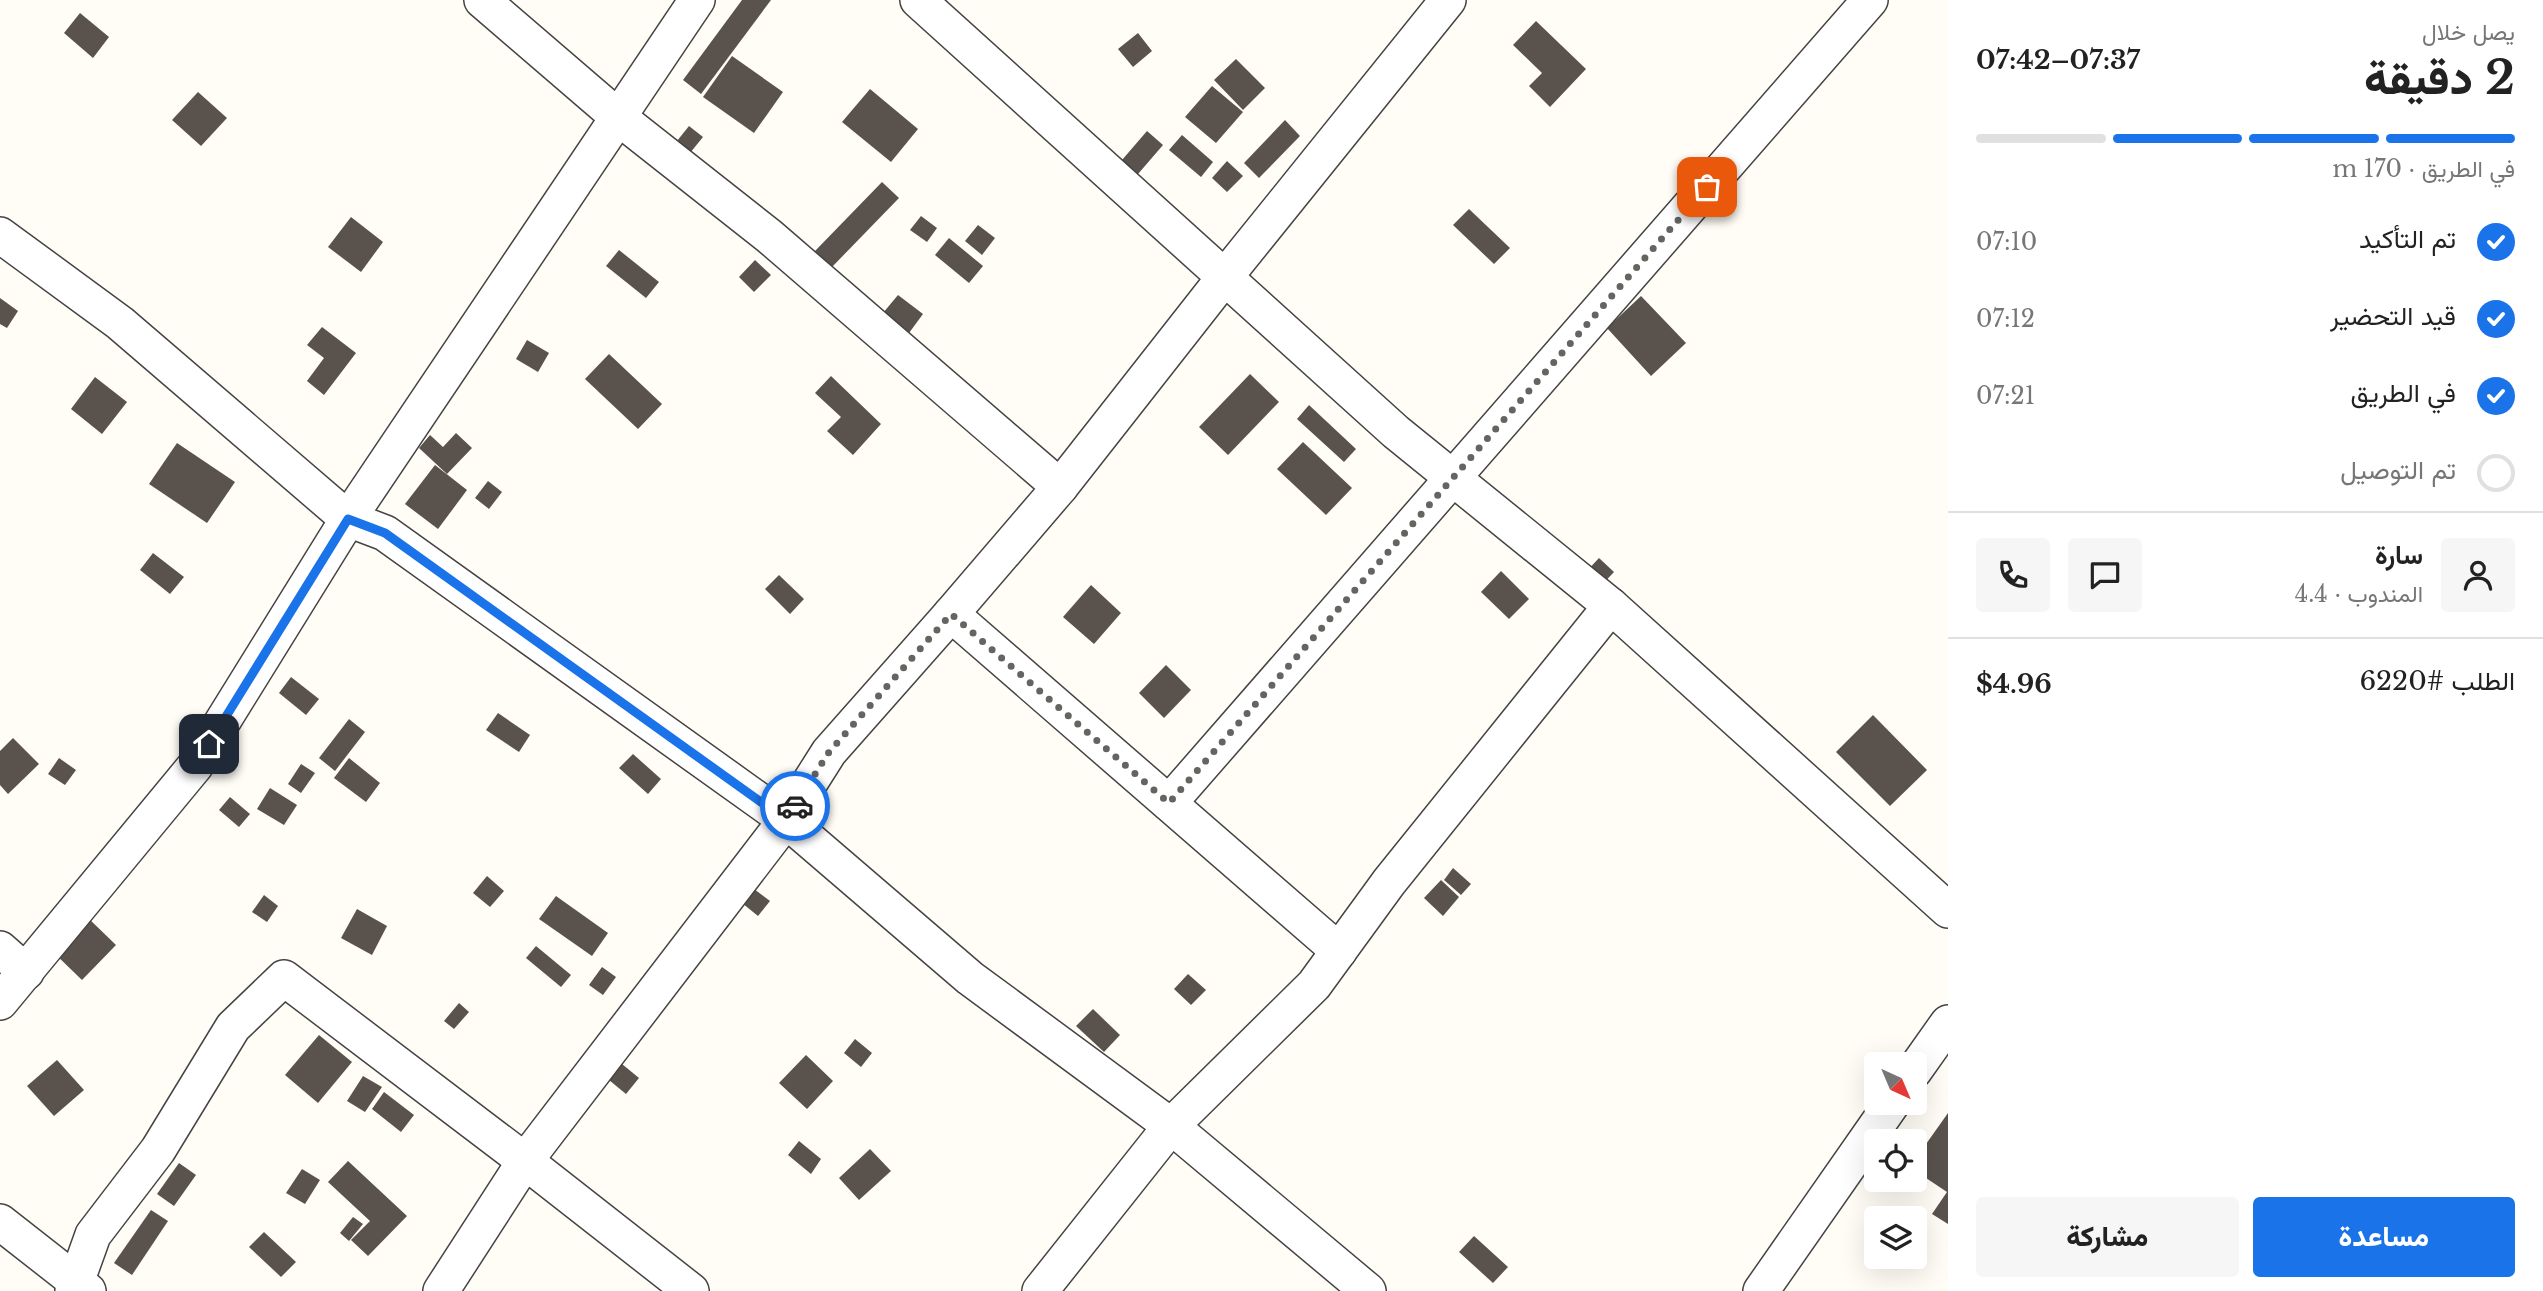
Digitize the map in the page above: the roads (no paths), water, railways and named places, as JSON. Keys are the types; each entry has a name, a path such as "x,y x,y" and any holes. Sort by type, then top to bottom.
{"street":[{"path":"482,0 618,117 769,236 1060,487"},
{"path":"0,1002 195,766 348,519 697,0"},
{"path":"918,0 1396,432 1611,606 1948,910"},
{"path":"441,1291 526,1161 786,820 829,752 1060,487 1448,0"},
{"path":"1169,803 1870,0"},
{"path":"0,235 120,323 348,519 385,533 786,820 970,978 1171,1126 1368,1291"},
{"path":"1040,1291 1171,1126 1314,985 1397,872 1611,606"},
{"path":"951,614 1339,951"},
{"path":"0,949 26,972"},
{"path":"0,1222 79,1288 93,1235 158,1150 233,1027 284,978 526,1161 691,1291"},
{"path":"1927,1053 1948,1023"},
{"path":"1761,1291 1884,1115"}]}
